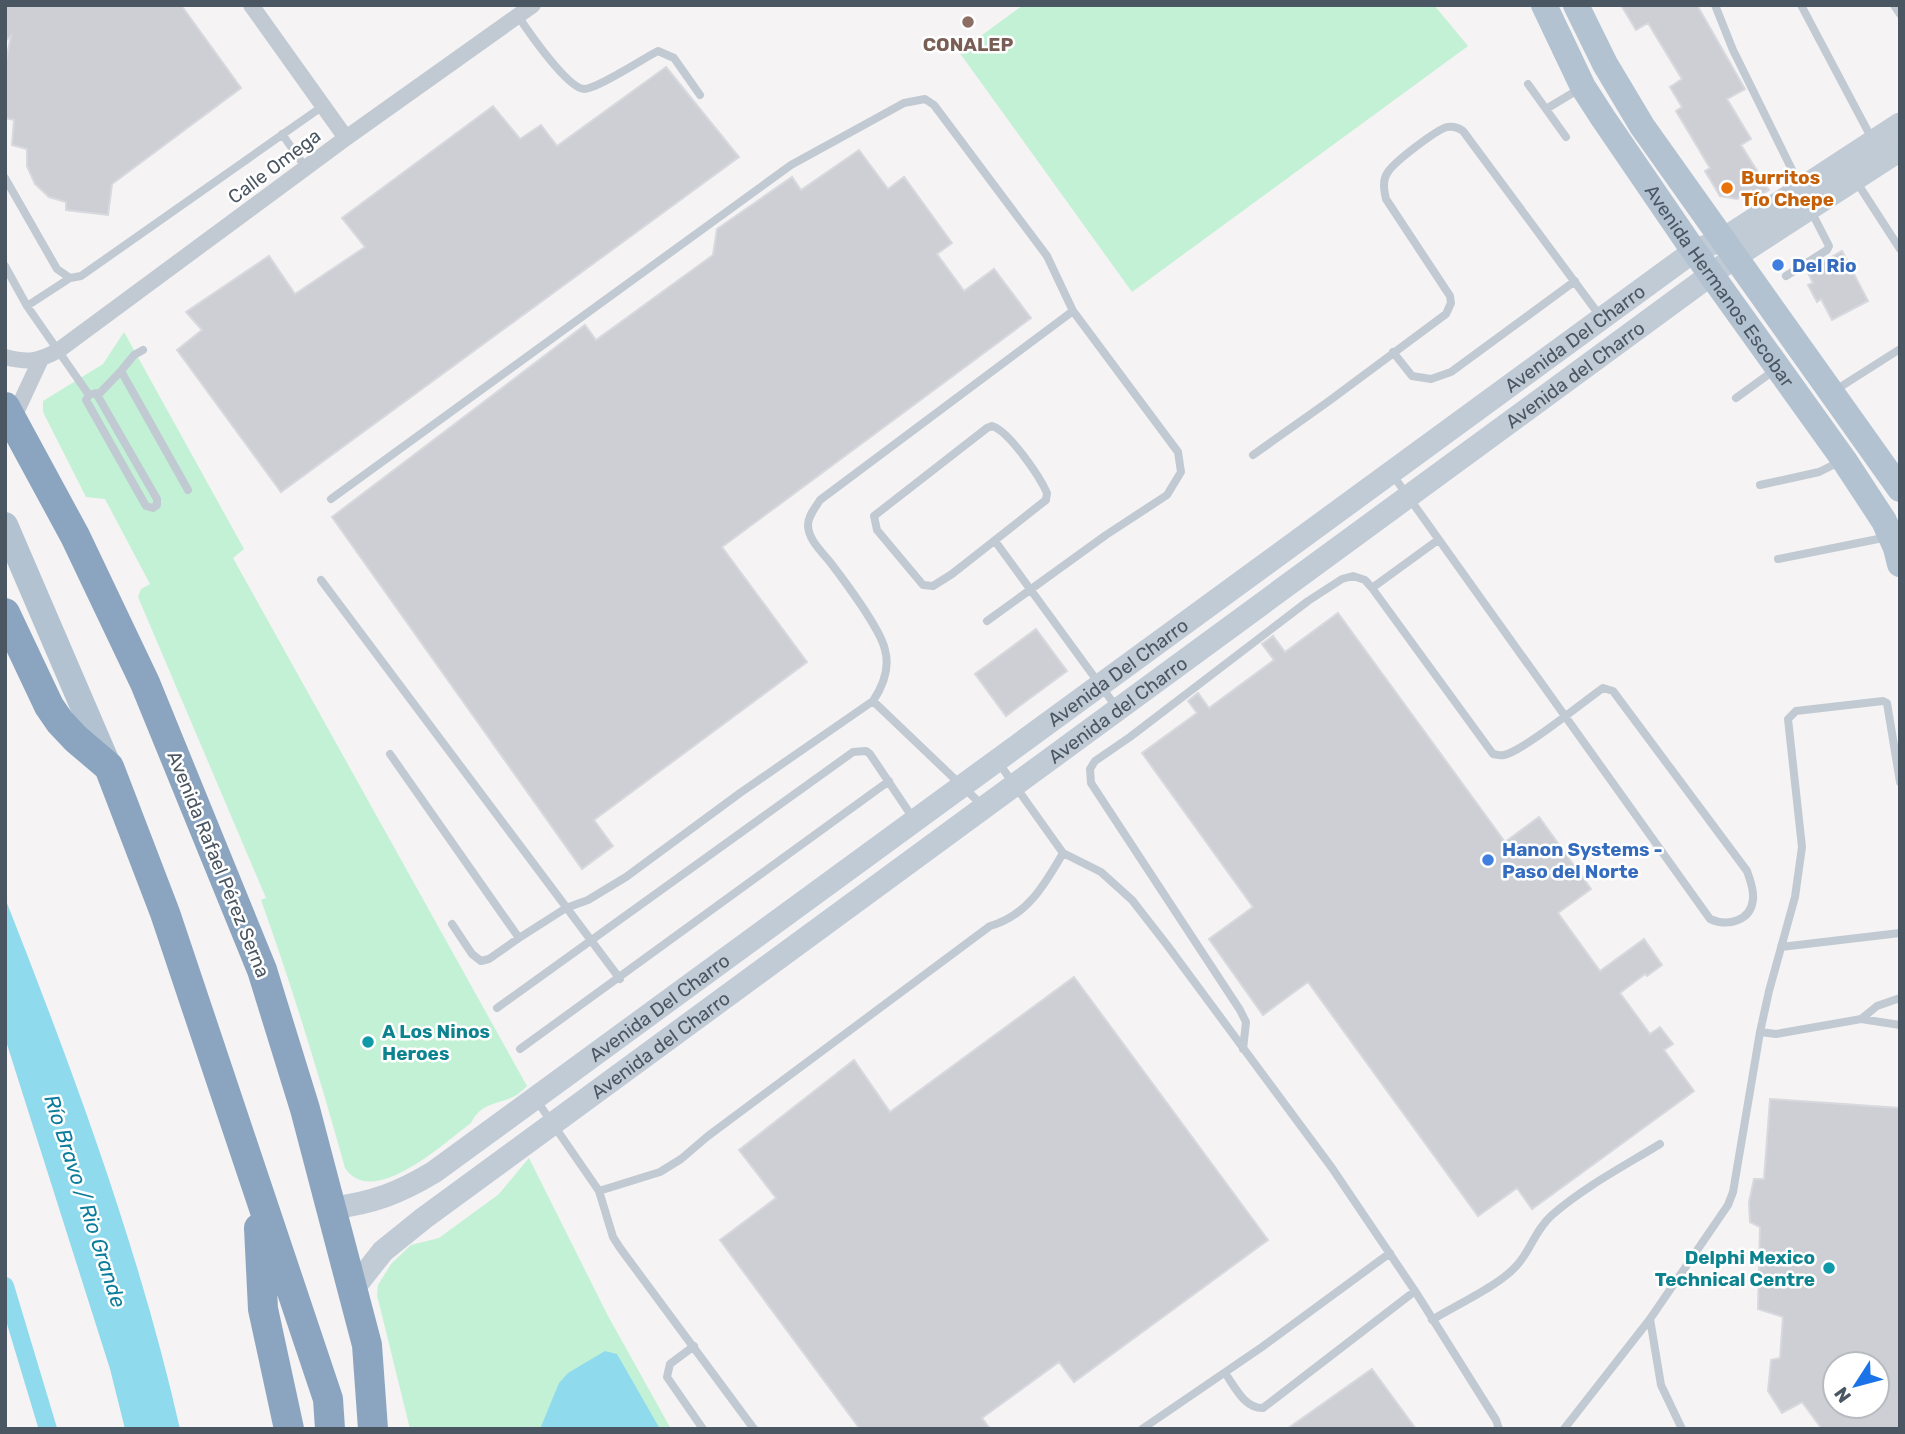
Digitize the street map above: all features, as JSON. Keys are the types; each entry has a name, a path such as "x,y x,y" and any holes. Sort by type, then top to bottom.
{"highway":[{"name":"Avenida Rafael Pérez Serna","path":"9,414 75,536 145,682 266,982 332,1208 367,1345 373,1429"},
{"path":"5,612 49,706 76,739 109,767 165,913 328,1399 330,1429"},
{"path":"258,1192 263,1309 289,1429"}],"main road":[{"name":"Avenida Hermanos Escobar","path":"1544,5 1583,87 1626,154 1844,460 1884,521 1900,564"},
{"name":"Avenida Hermanos Escobar","path":"1576,5 1605,65 1643,126 1900,489"},
{"path":"1778,368 1802,350"},
{"path":"5,525 109,767"},
{"path":"367,1345 388,1429"},
{"path":"328,1399 337,1429"}],"street":[{"path":"251,5 346,138"},
{"name":"Calle Omega","path":"40,361 59,350 346,138 533,5"},
{"path":"1805,199 1885,151 1900,124"},
{"name":"Avenida del Charro","path":"353,1289 383,1251 402,1234 1711,275 1729,248 1805,199 1855,179 1885,151"},
{"name":"Avenida Del Charro","path":"332,1208 379,1199 413,1184 535,1098 1694,251 1729,248"},
{"path":"1602,318 1620,341"},
{"path":"5,357 40,361"},
{"path":"9,414 40,361"}],"lane":[{"path":"1715,5 1733,50 1829,246 1827,250 1786,276"},
{"path":"1801,5 1885,151"},
{"path":"1895,5 1900,14"},
{"path":"518,16 543,51 574,85 585,89 658,51 674,58 700,95"},
{"path":"1528,84 1566,137"},
{"path":"1546,109 1583,87"},
{"path":"331,499 791,165 904,103 925,99 934,105 1047,257 1073,311 1178,452 1181,472 1167,495 1106,535 987,621"},
{"path":"27,306 70,278 81,276 323,105"},
{"path":"1253,454 1446,314 1451,303 1450,296 1386,199 1383,188 1387,172 1427,138 1448,127 1463,131 1602,318"},
{"path":"282,134 306,168"},
{"path":"5,178 57,270 70,278"},
{"path":"1855,179 1900,250"},
{"path":"5,267 27,306 94,395 157,499 157,505 153,508 146,506 86,400 94,395 121,371 134,355 143,350"},
{"path":"1393,352 1412,376 1432,379 1451,372 1575,281"},
{"path":"452,924 471,954 481,961 489,959 565,908 588,901 626,877 740,793 873,701 883,685 886,650 839,574 810,535 808,519 820,500 1073,311"},
{"path":"1832,392 1900,349"},
{"path":"1736,398 1778,368"},
{"path":"121,371 188,491"},
{"path":"997,427 1038,477 1047,496 1042,505 995,541 933,586 923,585 877,530 874,516 987,428 997,427"},
{"path":"1760,485 1819,472 1844,460"},
{"path":"1243,1049 1245,1022 1240,1010 1091,783 1090,769 1095,761 1308,601 1342,579 1359,577 1372,588 1493,754 1505,755 1514,751 1563,716 1602,688 1613,691 1747,871 1753,888 1753,902 1749,910 1735,922 1723,925 1710,919 1563,716 1391,472"},
{"path":"1778,559 1891,537"},
{"path":"1372,588 1438,540"},
{"path":"995,541 1118,710"},
{"path":"321,580 620,979"},
{"path":"873,701 985,808"},
{"path":"1564,1429 1650,1319 1728,1205 1760,1032 1794,897 1802,848 1788,719 1796,711 1883,701 1887,703 1900,782"},
{"path":"498,1008 853,752 859,750 870,754 915,820"},
{"path":"390,754 519,938"},
{"path":"997,760 1063,853 1101,872 1132,900 1332,1168 1415,1291 1496,1420 1499,1429"},
{"path":"520,1049 620,979 889,781"},
{"path":"599,1191 660,1172 681,1159 989,926 1001,922 1029,904 1063,853"},
{"path":"1781,947 1900,933"},
{"path":"1861,1019 1877,1006 1900,998"},
{"path":"1760,1032 1776,1034 1861,1019 1900,1026"},
{"path":"535,1098 599,1191 613,1237 620,1248 754,1429"},
{"path":"1432,1320 1502,1278 1518,1265 1537,1231 1576,1196 1660,1144"},
{"path":"1142,1429 1390,1254"},
{"path":"1225,1373 1247,1403 1254,1408 1263,1408 1415,1291"},
{"path":"1650,1319 1661,1385 1682,1429"},
{"path":"694,1346 670,1364 667,1377 703,1429"}],"green space":[{"path":"1023,5 1434,5 1468,46 1132,292 959,52"},
{"path":"124,332 244,549 233,558 527,1086 515,1096 484,1108 471,1123 427,1157 390,1177 373,1181 357,1179 345,1168 306,1034 261,900 266,898 138,597 141,589 150,584 105,499 86,497 43,412 43,401 103,364"},
{"path":"529,1158 608,1316 671,1429 410,1429 377,1295 378,1285 391,1264 411,1245 439,1238 499,1194"}],"water":[{"name":"Río Bravo / Rio Grande","path":"5,898 103,1160 145,1294 180,1429 125,1429 110,1369 5,1038"},
{"path":"605,1351 617,1354 660,1429 540,1429 559,1383 568,1373"}],"building":[{"path":"5,5 181,5 241,88 112,184 108,215 66,210 66,202 49,197 35,184 27,166 27,149 12,145 14,120 5,118 5,66 11,36 5,41"},
{"path":"1621,5 1697,5 1745,89 1727,99 1751,139 1741,145 1769,190 1756,198 1751,190 1737,199 1720,196 1705,171 1710,168 1676,111 1682,107 1670,87 1682,79 1648,23 1636,30"},
{"path":"666,67 739,157 281,492 177,350 202,330 186,312 269,256 295,294 365,247 342,218 493,106 520,139 541,125 557,146"},
{"path":"859,150 888,189 904,177 952,243 937,254 964,291 994,269 1031,318 722,547 807,662 594,820 613,846 582,869 332,517 585,325 596,340 713,255 717,229 792,177 801,190"},
{"path":"1842,251 1868,301 1832,320 1821,299 1817,302 1808,285 1813,283 1807,271"},
{"path":"1338,613 1505,842 1539,817 1591,889 1558,913 1600,971 1644,939 1662,965 1620,993 1650,1034 1660,1027 1673,1044 1664,1050 1694,1091 1532,1209 1517,1188 1478,1216 1308,982 1263,1015 1209,939 1253,907 1142,753 1197,713 1188,701 1198,693 1209,708 1274,660 1262,644 1273,636 1285,652"},
{"path":"1036,629 1067,671 1006,716 975,674"},
{"path":"1074,977 1268,1240 1074,1382 1059,1362 982,1418 990,1429 860,1429 720,1240 776,1198 739,1150 854,1060 890,1112"},
{"name":"Delphi Mexico Technical Centre","path":"1770,1099 1900,1108 1900,1429 1822,1429 1802,1402 1782,1413 1768,1391 1771,1360 1780,1358 1783,1317 1758,1309 1760,1227 1750,1222 1749,1202 1754,1179 1764,1179"},
{"path":"1372,1369 1416,1429 1287,1429"}],"waterway":[{"path":"5,1286 48,1429"}],"place":[{"name":"CONALEP","path":"968,22"},
{"name":"Burritos Tío Chepe","path":"1727,188"},
{"name":"Del Rio","path":"1778,265"},
{"name":"Hanon Systems - Paso del Norte","path":"1488,860"},
{"name":"A Los Ninos Heroes","path":"368,1042"},
{"name":"Delphi Mexico Technical Centre","path":"1829,1268"}]}
